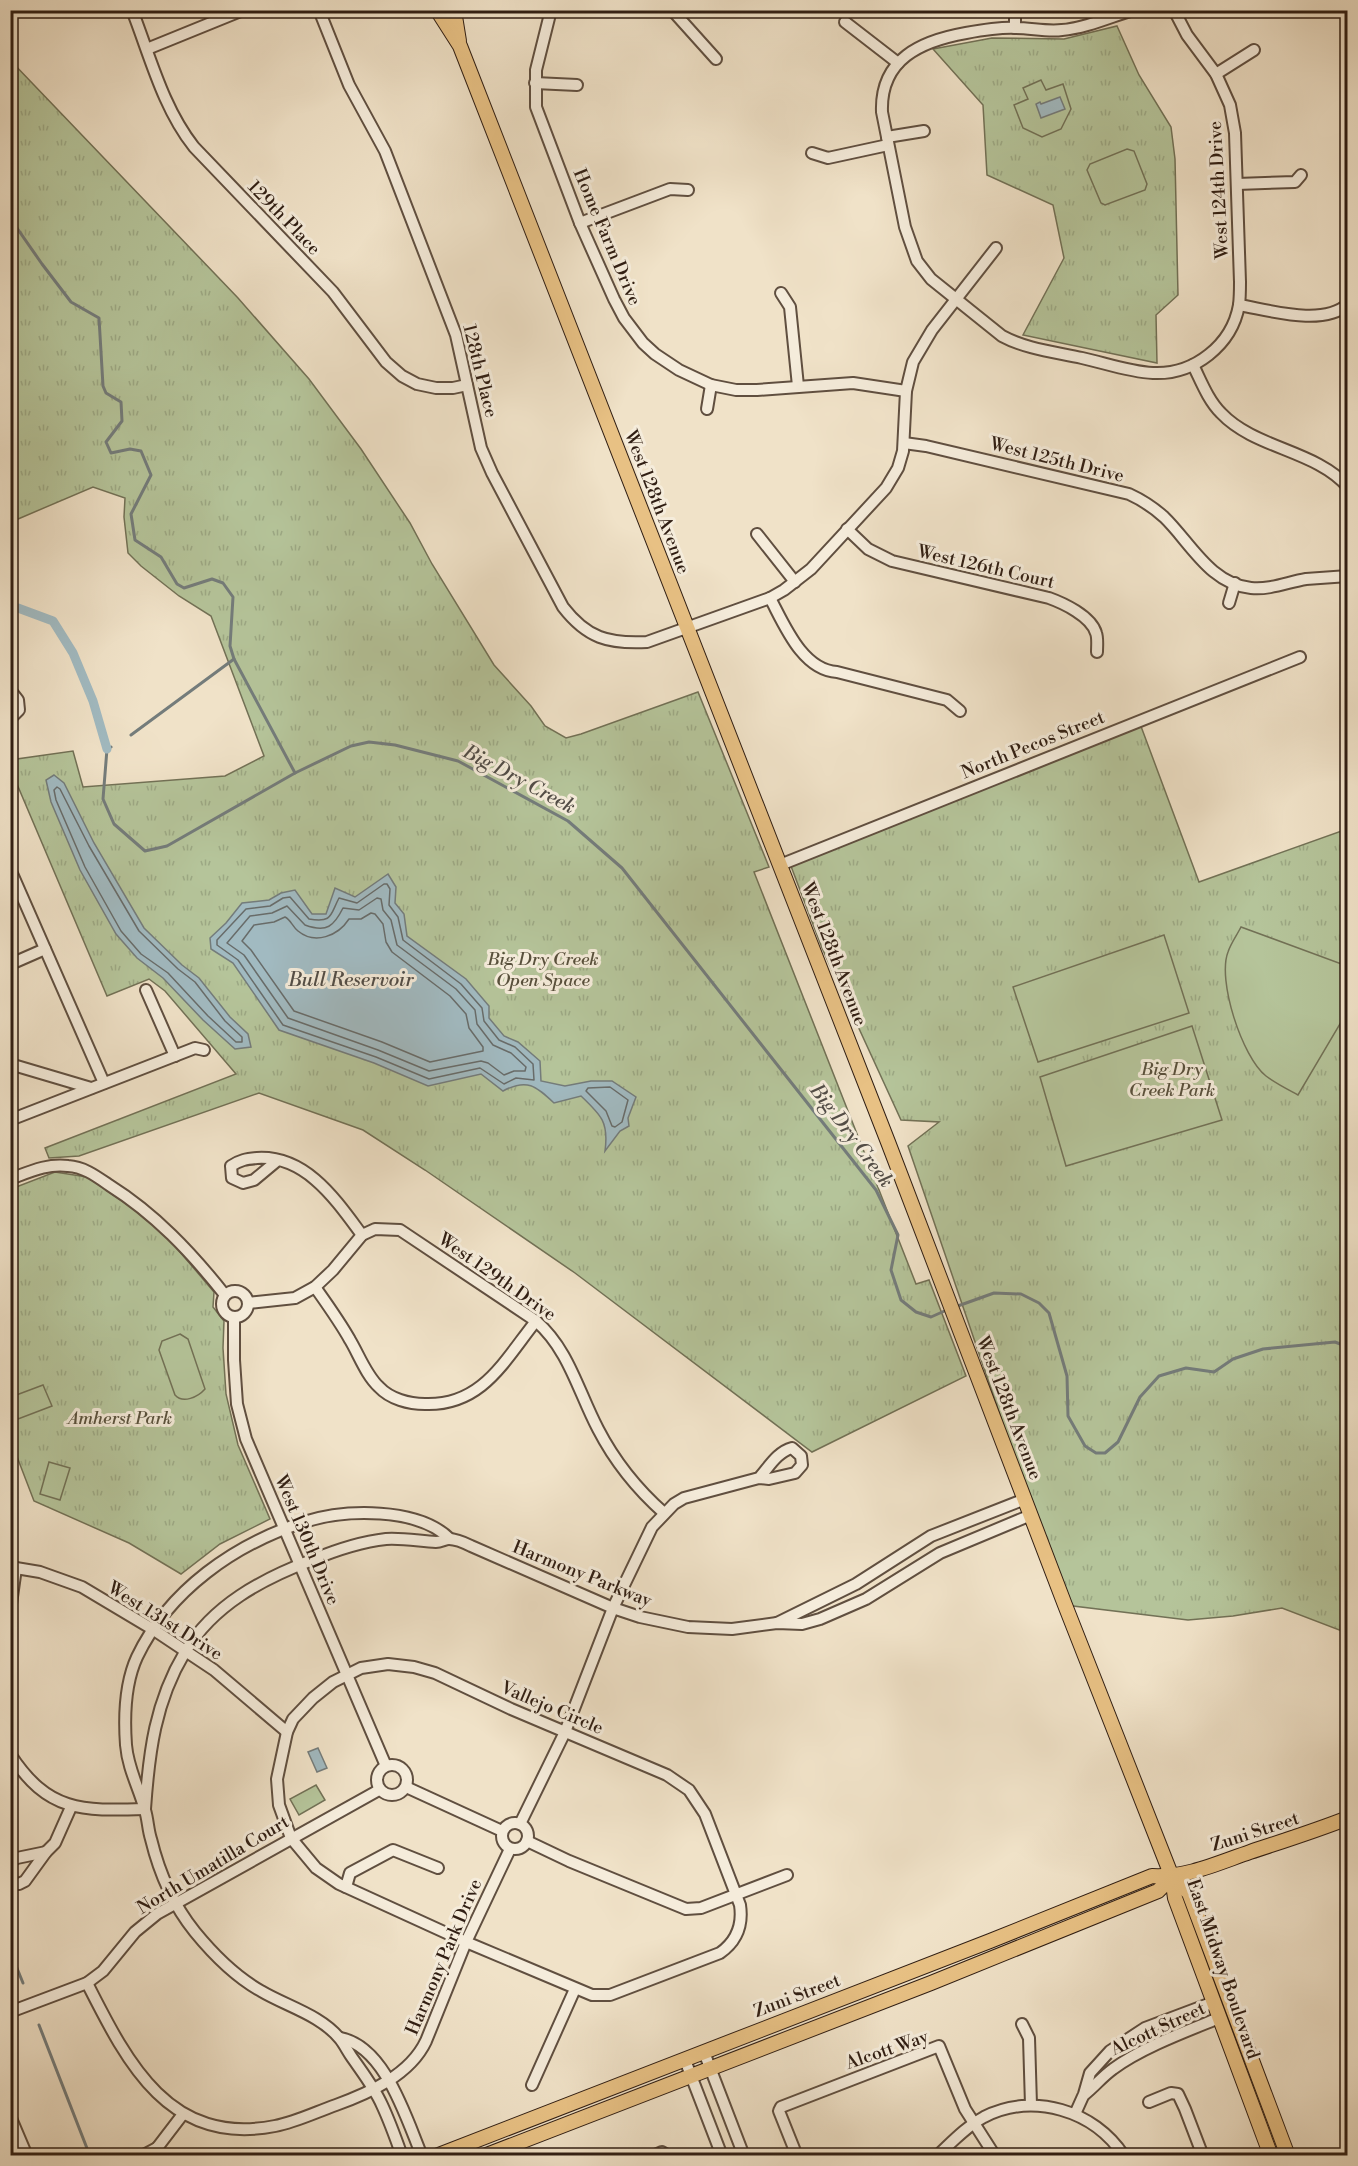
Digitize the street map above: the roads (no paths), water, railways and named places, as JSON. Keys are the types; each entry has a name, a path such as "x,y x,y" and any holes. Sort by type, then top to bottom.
{"main road":[{"name":"West 128th Avenue","path":"436,10 460,46"},
{"name":"West 128th Avenue","path":"454,10 460,46 1172,1877"},
{"name":"Zuni Street","path":"436,2156 1152,1876 1172,1877 1294,1839 1347,1818"},
{"name":"Zuni Street","path":"484,2156 932,1983 1158,1890 1172,1877"},
{"name":"East Midway Boulevard","path":"1172,1877 1175,1898 1271,2156"},
{"name":"East Midway Boulevard","path":"1172,1877 1189,1893 1288,2156"}],"street":[{"name":"129th Place","path":"132,10 170,110 181,130 333,292 386,362 402,376 417,384 435,388 467,385"},
{"path":"147,49 243,10"},
{"name":"128th Place","path":"319,10 349,85 385,151 456,335 481,448 492,473 554,591 573,620 599,638 627,643 647,642 687,629 770,598 811,569 886,488 895,474 901,460 904,442 906,391 910,370 918,351 996,248"},
{"name":"Home Farm Drive","path":"551,10 536,70 536,107 580,223 619,310 643,343 666,362 698,381 711,385 748,390 854,383 906,391"},
{"path":"672,10 716,59"},
{"path":"1015,10 1015,28"},
{"path":"1133,10 1064,30 1015,28 983,30 935,40 912,51 898,63 883,94 882,112 904,227 912,251 927,274 1002,336 1019,344 1150,373 1175,371 1193,365 1215,407 1228,420 1247,433 1345,478"},
{"name":"West 124th Drive","path":"1174,10 1187,35 1216,74 1227,95 1233,118 1237,184 1239,305 1233,323 1222,341 1208,355 1193,365"},
{"path":"845,22 898,63"},
{"path":"1216,74 1254,50"},
{"path":"535,82 577,86"},
{"path":"812,153 828,158 924,130"},
{"path":"1237,184 1294,182 1301,175"},
{"path":"580,223 670,189 688,190"},
{"path":"781,293 790,307 798,386"},
{"path":"1239,305 1284,313 1318,315 1335,313 1347,304"},
{"path":"707,409 711,385"},
{"name":"West 125th Drive","path":"904,442 1129,494 1157,510 1212,570 1234,583 1250,588 1263,588 1305,579 1347,576"},
{"name":"West 126th Court","path":"847,529 868,549 892,561 1064,603 1094,628 1097,634 1097,652"},
{"path":"757,534 795,582"},
{"path":"1229,603 1234,583"},
{"path":"770,598 799,649 823,668 947,700 960,711"},
{"name":"North Pecos Street","path":"780,865 1300,657"},
{"path":"10,719 19,710 18,700 11,691"},
{"path":"10,869 104,1083"},
{"path":"13,963 45,949"},
{"path":"146,990 174,1056"},
{"path":"10,1120 195,1048 204,1050"},
{"path":"10,1064 91,1088"},
{"path":"248,1303 295,1298 315,1287 333,1270 362,1235 337,1201 304,1170 278,1160"},
{"path":"10,1179 54,1166 73,1167 91,1173 154,1217 178,1240 225,1294"},
{"name":"West 129th Drive","path":"362,1235 375,1229 400,1230 536,1321 555,1339 594,1422 614,1456 664,1513"},
{"path":"315,1287 379,1387 397,1399 416,1404 437,1405 457,1401 476,1392 490,1379 536,1321"},
{"path":"237,1291 245,1295 248,1303 244,1313 234,1317 226,1314 222,1307 225,1294 237,1291"},
{"name":"West 130th Drive","path":"234,1317 237,1404 246,1439 386,1766"},
{"path":"520,1824 565,1732 613,1608 652,1527 664,1513 684,1498 759,1478"},
{"name":"Harmony Parkway","path":"777,1623 856,1584 925,1540 1025,1500"},
{"name":"Harmony Parkway","path":"402,2156 374,2088 340,2038 316,2019 253,1986 227,1966 194,1930 176,1903 156,1857 145,1809 132,1777 126,1745 126,1706 136,1658 154,1630 188,1589 211,1568 238,1551 284,1528 330,1516 370,1513 392,1515 429,1525 440,1530 450,1539 523,1567 613,1608 653,1621 688,1627 732,1629 777,1623 802,1624 844,1610 880,1591 932,1557 1031,1515"},
{"name":"Harmony Parkway","path":"145,1809 150,1744 159,1708 186,1650 210,1620 239,1596 270,1578 340,1549 364,1542 387,1539 438,1542 450,1539"},
{"path":"925,1540 932,1557"},
{"path":"10,1611 13,1567"},
{"name":"West 131st Drive","path":"13,1567 40,1572 81,1587 154,1630 214,1670 287,1732"},
{"name":"Vallejo Circle","path":"388,1664 414,1667 435,1673 492,1701 565,1732 667,1775 689,1790 705,1814 742,1917 731,1944 720,1953 610,1995 592,1995 466,1942 346,1887 316,1868 291,1838 279,1805 277,1779 287,1732 293,1719 313,1698 333,1682 362,1668 388,1664"},
{"path":"10,1754 30,1780 52,1797 71,1807 112,1810 145,1809"},
{"path":"386,1766 398,1766 406,1775 406,1787 394,1796 386,1795 379,1790 377,1776 380,1770 386,1766"},
{"path":"406,1787 502,1831"},
{"name":"North Umatilla Court","path":"10,2012 87,1983 115,1958 135,1932 157,1914 379,1790"},
{"path":"10,1883 19,1884 25,1881 55,1843 71,1807"},
{"path":"502,1831 511,1823 520,1824 526,1830 527,1841"},
{"path":"502,1831 503,1842 510,1849 518,1849 527,1841"},
{"path":"527,1841 678,1907 691,1910 787,1875"},
{"name":"Harmony Park Drive","path":"87,1983 116,2040 141,2076 158,2096 183,2114 227,2127 259,2128 285,2123 342,2103 374,2088 410,2064 422,2048 466,1942 510,1849"},
{"path":"346,1887 350,1873 393,1850 438,1868"},
{"path":"10,1862 17,1858 46,1852"},
{"path":"532,2085 575,1989"},
{"name":"Alcott Street","path":"1075,2114 1090,2073 1110,2051 1145,2028 1214,2002"},
{"name":"Alcott Street","path":"1084,2094 1111,2070 1129,2059 1220,2018"},
{"path":"1022,2024 1029,2038 1031,2105"},
{"name":"Harmony Parkway","path":"340,2038 352,2040 373,2058 388,2080 422,2156"},
{"name":"Alcott Way","path":"798,2156 779,2110 781,2107 936,2046 939,2046 957,2092 995,2156"},
{"path":"704,2052 744,2156"},
{"path":"685,2060 722,2156"},
{"path":"1149,2102 1171,2093 1178,2094 1203,2156"},
{"path":"937,2156 974,2123 1012,2108 1031,2105 1066,2110 1075,2114 1103,2131 1124,2156"},
{"path":"142,2156 156,2152 183,2114"},
{"path":"10,2116 27,2156"},
{"path":"653,2156 662,2152 669,2156"}],"water":[{"path":"1060,97 1065,109 1041,118 1036,104"},
{"path":"54,775 64,783 94,843 144,928 182,965 199,978 230,1017 248,1034 251,1047 235,1049 203,1020 163,978 137,958 116,934 80,870 51,802 46,780"},
{"name":"Bull Reservoir","path":"388,874 396,887 395,903 404,914 407,936 466,979 489,1006 489,1018 504,1036 518,1042 540,1061 541,1081 565,1086 591,1081 612,1081 636,1097 628,1118 629,1126 620,1131 605,1151 606,1133 602,1120 581,1096 554,1103 531,1086 519,1085 503,1091 481,1074 428,1086 374,1063 279,1030 233,963 211,949 210,938 242,903 269,900 281,893 295,890 312,914 326,914 335,888 355,897"},
{"path":"318,1748 327,1768 317,1772 308,1752"}],"waterway":[{"name":"Big Dry Creek","path":"10,218 71,302 99,318 103,386 106,393 121,402 122,421 106,442 111,453 130,449 141,451 151,475 131,514 135,540 161,557 177,584 184,588 212,579 223,583 233,597 230,646 234,659 131,735"},
{"path":"10,609 18,608 53,621 73,653 93,701 107,749"},
{"name":"Big Dry Creek","path":"234,659 295,773"},
{"name":"Big Dry Creek","path":"111,747 107,749 103,799 114,824 145,851 167,846 295,773 351,746 369,742 395,745 458,761 568,821 622,868 876,1190 898,1235 891,1270 901,1300 916,1312 931,1317 949,1309"},
{"name":"Big Dry Creek","path":"955,1307 994,1293 1021,1294 1039,1303 1049,1313 1067,1376 1068,1416 1085,1446 1096,1453 1105,1453 1118,1442 1140,1397 1159,1376 1186,1368 1214,1372 1233,1359 1263,1349 1335,1342 1348,1347"},
{"name":"Big Dry Creek","path":"1348,1402 1345,1415 1348,1431"},
{"path":"10,1951 23,1983"},
{"path":"39,2025 90,2156"}],"park label":[{"name":"Big Dry Creek Open Space","path":"543,969"},
{"name":"Big Dry Creek Park","path":"1172,1079"},
{"name":"Amherst Park","path":"120,1418"}]}
